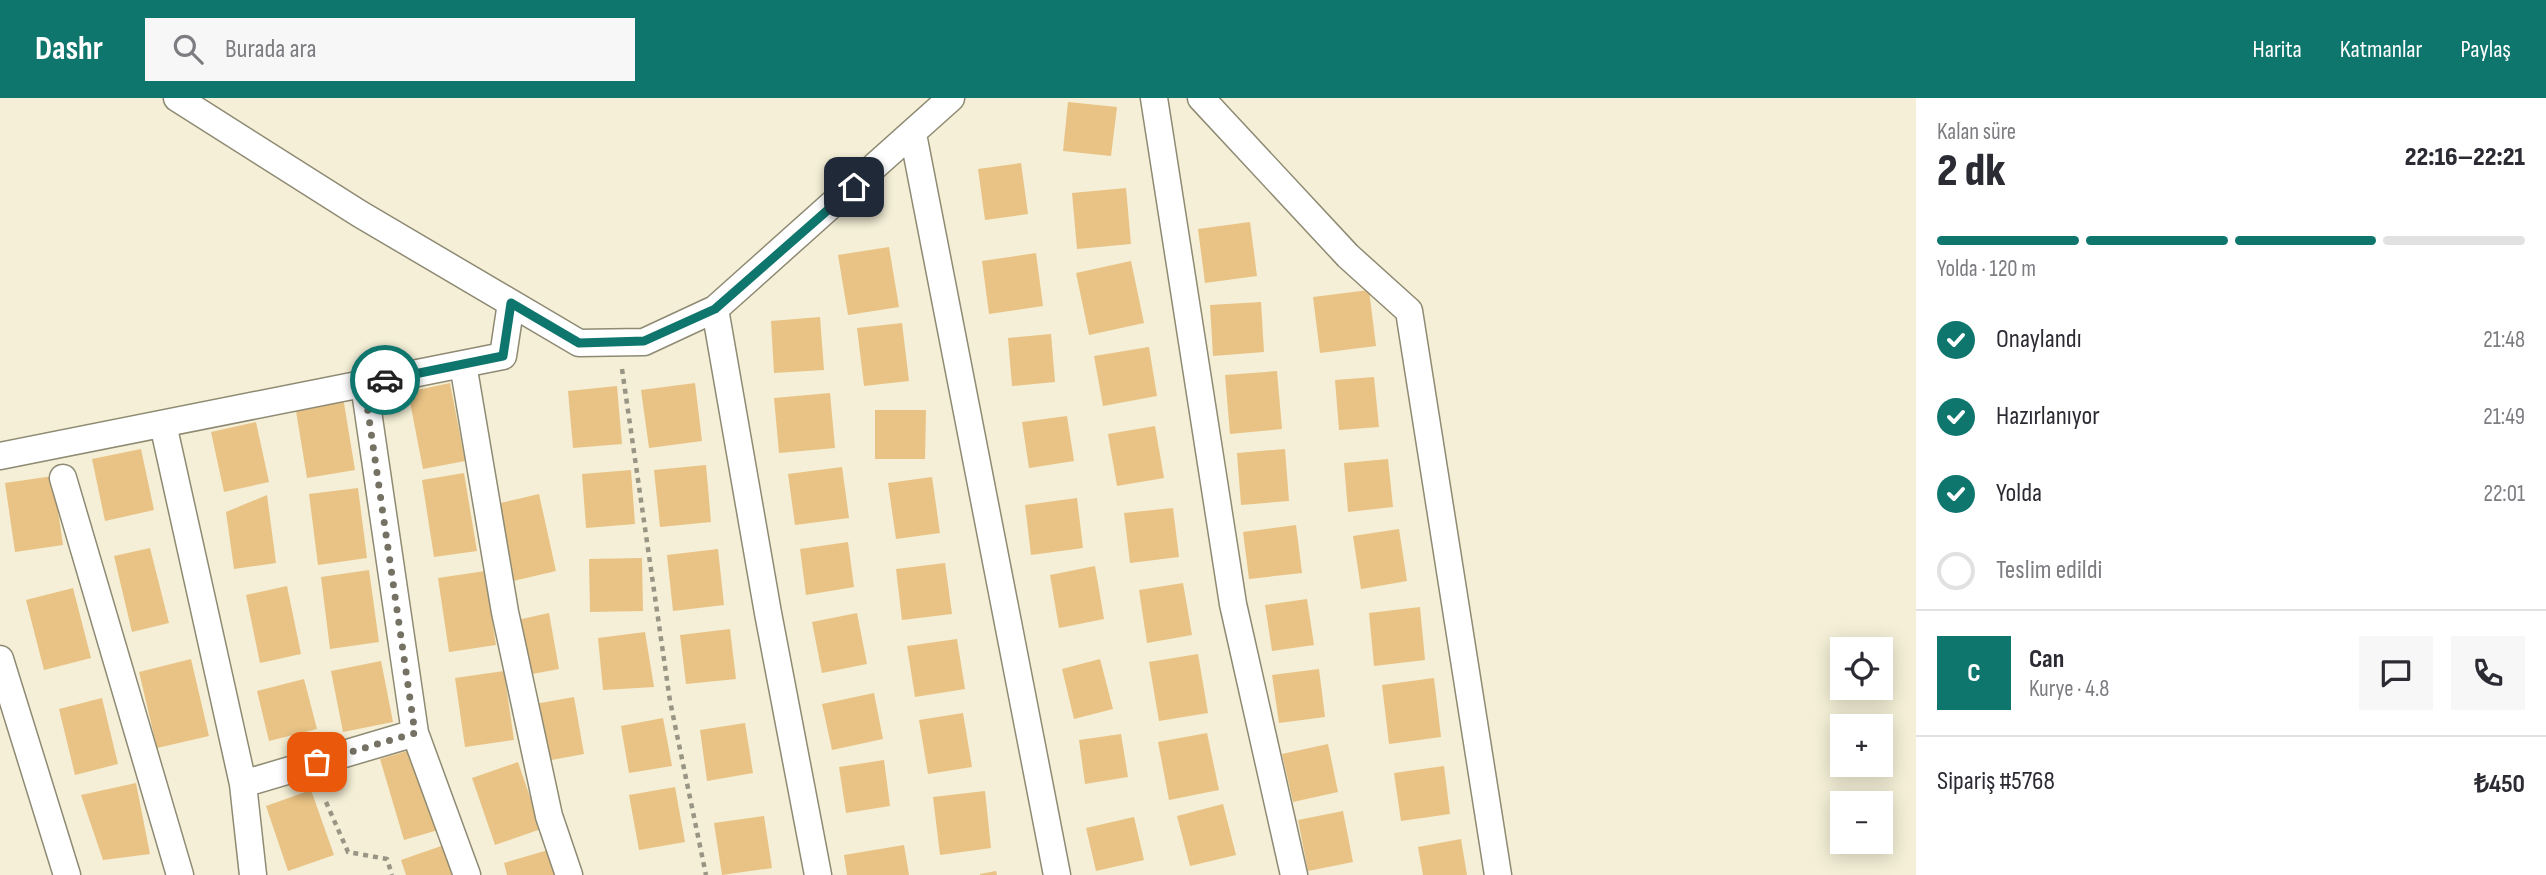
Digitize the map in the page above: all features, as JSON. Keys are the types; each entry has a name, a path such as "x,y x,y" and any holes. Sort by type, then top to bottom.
{"street":[{"path":"177,98 360,214 579,343 644,341 715,309 951,98"},
{"path":"1154,98 1233,604 1294,875"},
{"path":"1201,98 1348,256 1409,311 1498,875"},
{"path":"913,134 1057,875"},
{"path":"0,456 503,356 511,303"},
{"path":"715,309 768,613 818,875"},
{"path":"463,364 505,612 549,816 569,875"},
{"path":"364,384 415,733 467,875"},
{"path":"163,424 243,784 253,875"},
{"path":"63,478 180,875"},
{"path":"0,659 67,875"},
{"path":"243,784 415,733"}],"path":[{"path":"618,342 670,701 706,875"},
{"path":"326,802 348,852 387,859 392,875"}],"building":[{"path":"1068,102 1117,107 1111,156 1063,151"},
{"path":"1021,163 1028,214 985,220 978,169"},
{"path":"1126,188 1131,244 1077,249 1072,193"},
{"path":"1250,222 1257,276 1205,283 1198,229"},
{"path":"889,247 899,307 848,315 838,255"},
{"path":"1036,253 1043,306 989,314 982,261"},
{"path":"1131,261 1144,323 1089,335 1076,273"},
{"path":"1369,290 1376,346 1320,353 1313,297"},
{"path":"1261,302 1264,352 1213,356 1210,305"},
{"path":"820,317 824,370 774,373 771,321"},
{"path":"902,323 909,381 864,386 857,328"},
{"path":"1051,334 1055,382 1012,386 1008,338"},
{"path":"1149,347 1157,396 1103,406 1094,356"},
{"path":"1277,371 1282,429 1230,434 1225,375"},
{"path":"1374,377 1379,427 1339,430 1335,380"},
{"path":"450,383 465,461 423,469 408,392"},
{"path":"695,383 702,441 649,448 641,390"},
{"path":"617,386 622,444 573,448 568,391"},
{"path":"830,393 835,448 779,453 774,398"},
{"path":"343,397 355,470 307,478 295,405"},
{"path":"875,410 926,410 925,459 875,459"},
{"path":"1067,416 1074,461 1029,468 1022,422"},
{"path":"256,422 269,482 224,492 211,432"},
{"path":"1155,426 1164,478 1117,486 1108,434"},
{"path":"141,449 154,510 105,521 92,459"},
{"path":"1285,449 1289,501 1241,505 1237,453"},
{"path":"1388,459 1393,507 1348,512 1344,463"},
{"path":"706,465 711,522 660,527 654,470"},
{"path":"842,467 849,518 795,525 788,474"},
{"path":"631,470 635,524 586,528 582,474"},
{"path":"464,473 477,551 434,557 422,480"},
{"path":"53,476 63,545 15,552 5,483"},
{"path":"932,477 940,533 896,539 888,483"},
{"path":"358,488 367,558 318,565 309,494"},
{"path":"539,494 556,571 509,582 492,505"},
{"path":"267,495 276,563 234,569 226,512"},
{"path":"1077,498 1083,548 1031,555 1025,505"},
{"path":"1173,508 1179,557 1130,563 1124,513"},
{"path":"1296,525 1302,573 1249,579 1243,532"},
{"path":"1399,529 1407,581 1361,589 1353,536"},
{"path":"848,542 854,587 806,595 800,549"},
{"path":"150,548 169,623 132,632 114,556"},
{"path":"718,549 724,605 673,611 667,555"},
{"path":"642,558 643,611 590,612 589,559"},
{"path":"945,563 952,614 902,620 896,569"},
{"path":"1095,566 1104,619 1059,628 1050,575"},
{"path":"369,570 379,642 330,649 321,577"},
{"path":"485,571 496,645 449,652 438,578"},
{"path":"1183,583 1192,635 1147,643 1139,590"},
{"path":"287,586 301,654 260,663 246,595"},
{"path":"73,588 91,658 44,670 26,600"},
{"path":"1307,599 1314,645 1272,651 1265,605"},
{"path":"1420,607 1425,660 1374,666 1369,613"},
{"path":"549,613 559,669 527,675 517,620"},
{"path":"857,613 867,664 822,673 812,622"},
{"path":"730,629 736,679 686,684 680,635"},
{"path":"645,632 654,687 603,690 598,638"},
{"path":"957,639 965,689 915,697 907,646"},
{"path":"1198,654 1208,713 1159,721 1149,662"},
{"path":"191,659 209,736 157,748 139,672"},
{"path":"1100,659 1113,709 1074,719 1062,669"},
{"path":"381,661 393,722 343,732 331,671"},
{"path":"1319,669 1325,717 1279,723 1272,675"},
{"path":"504,671 514,740 465,747 455,678"},
{"path":"1434,678 1441,737 1389,744 1382,685"},
{"path":"304,679 317,729 269,741 257,691"},
{"path":"874,693 883,739 832,750 822,704"},
{"path":"574,697 584,754 546,761 535,704"},
{"path":"102,698 118,764 75,775 59,709"},
{"path":"963,713 972,767 928,774 919,720"},
{"path":"663,718 672,766 629,773 621,726"},
{"path":"745,723 753,773 707,781 700,730"},
{"path":"1207,733 1219,790 1169,800 1158,742"},
{"path":"1121,734 1128,777 1085,784 1079,740"},
{"path":"1328,744 1338,792 1293,802 1282,754"},
{"path":"414,749 438,830 404,840 380,759"},
{"path":"884,760 890,806 846,813 839,767"},
{"path":"518,762 541,829 495,845 472,778"},
{"path":"1444,766 1450,814 1401,821 1394,773"},
{"path":"136,783 150,854 103,860 81,795"},
{"path":"675,787 685,842 639,850 629,795"},
{"path":"311,790 334,855 288,871 266,806"},
{"path":"985,791 991,848 940,855 933,797"},
{"path":"1223,804 1236,855 1190,866 1177,816"},
{"path":"1343,811 1353,862 1308,871 1298,820"},
{"path":"764,816 772,868 722,875 714,823"},
{"path":"1134,817 1144,860 1096,871 1086,828"},
{"path":"1461,839 1467,875 1423,875 1418,847"},
{"path":"444,845 454,875 406,875 401,860"},
{"path":"904,845 909,875 847,875 844,855"},
{"path":"548,850 556,875 507,875 504,863"},
{"path":"996,871 997,875 980,875 980,874"}],"way so far":[{"path":"317,762 415,733 364,384 385,380"}],"route":[{"path":"385,380 503,356 511,303 579,343 644,341 715,309 756,276 854,187"}]}
